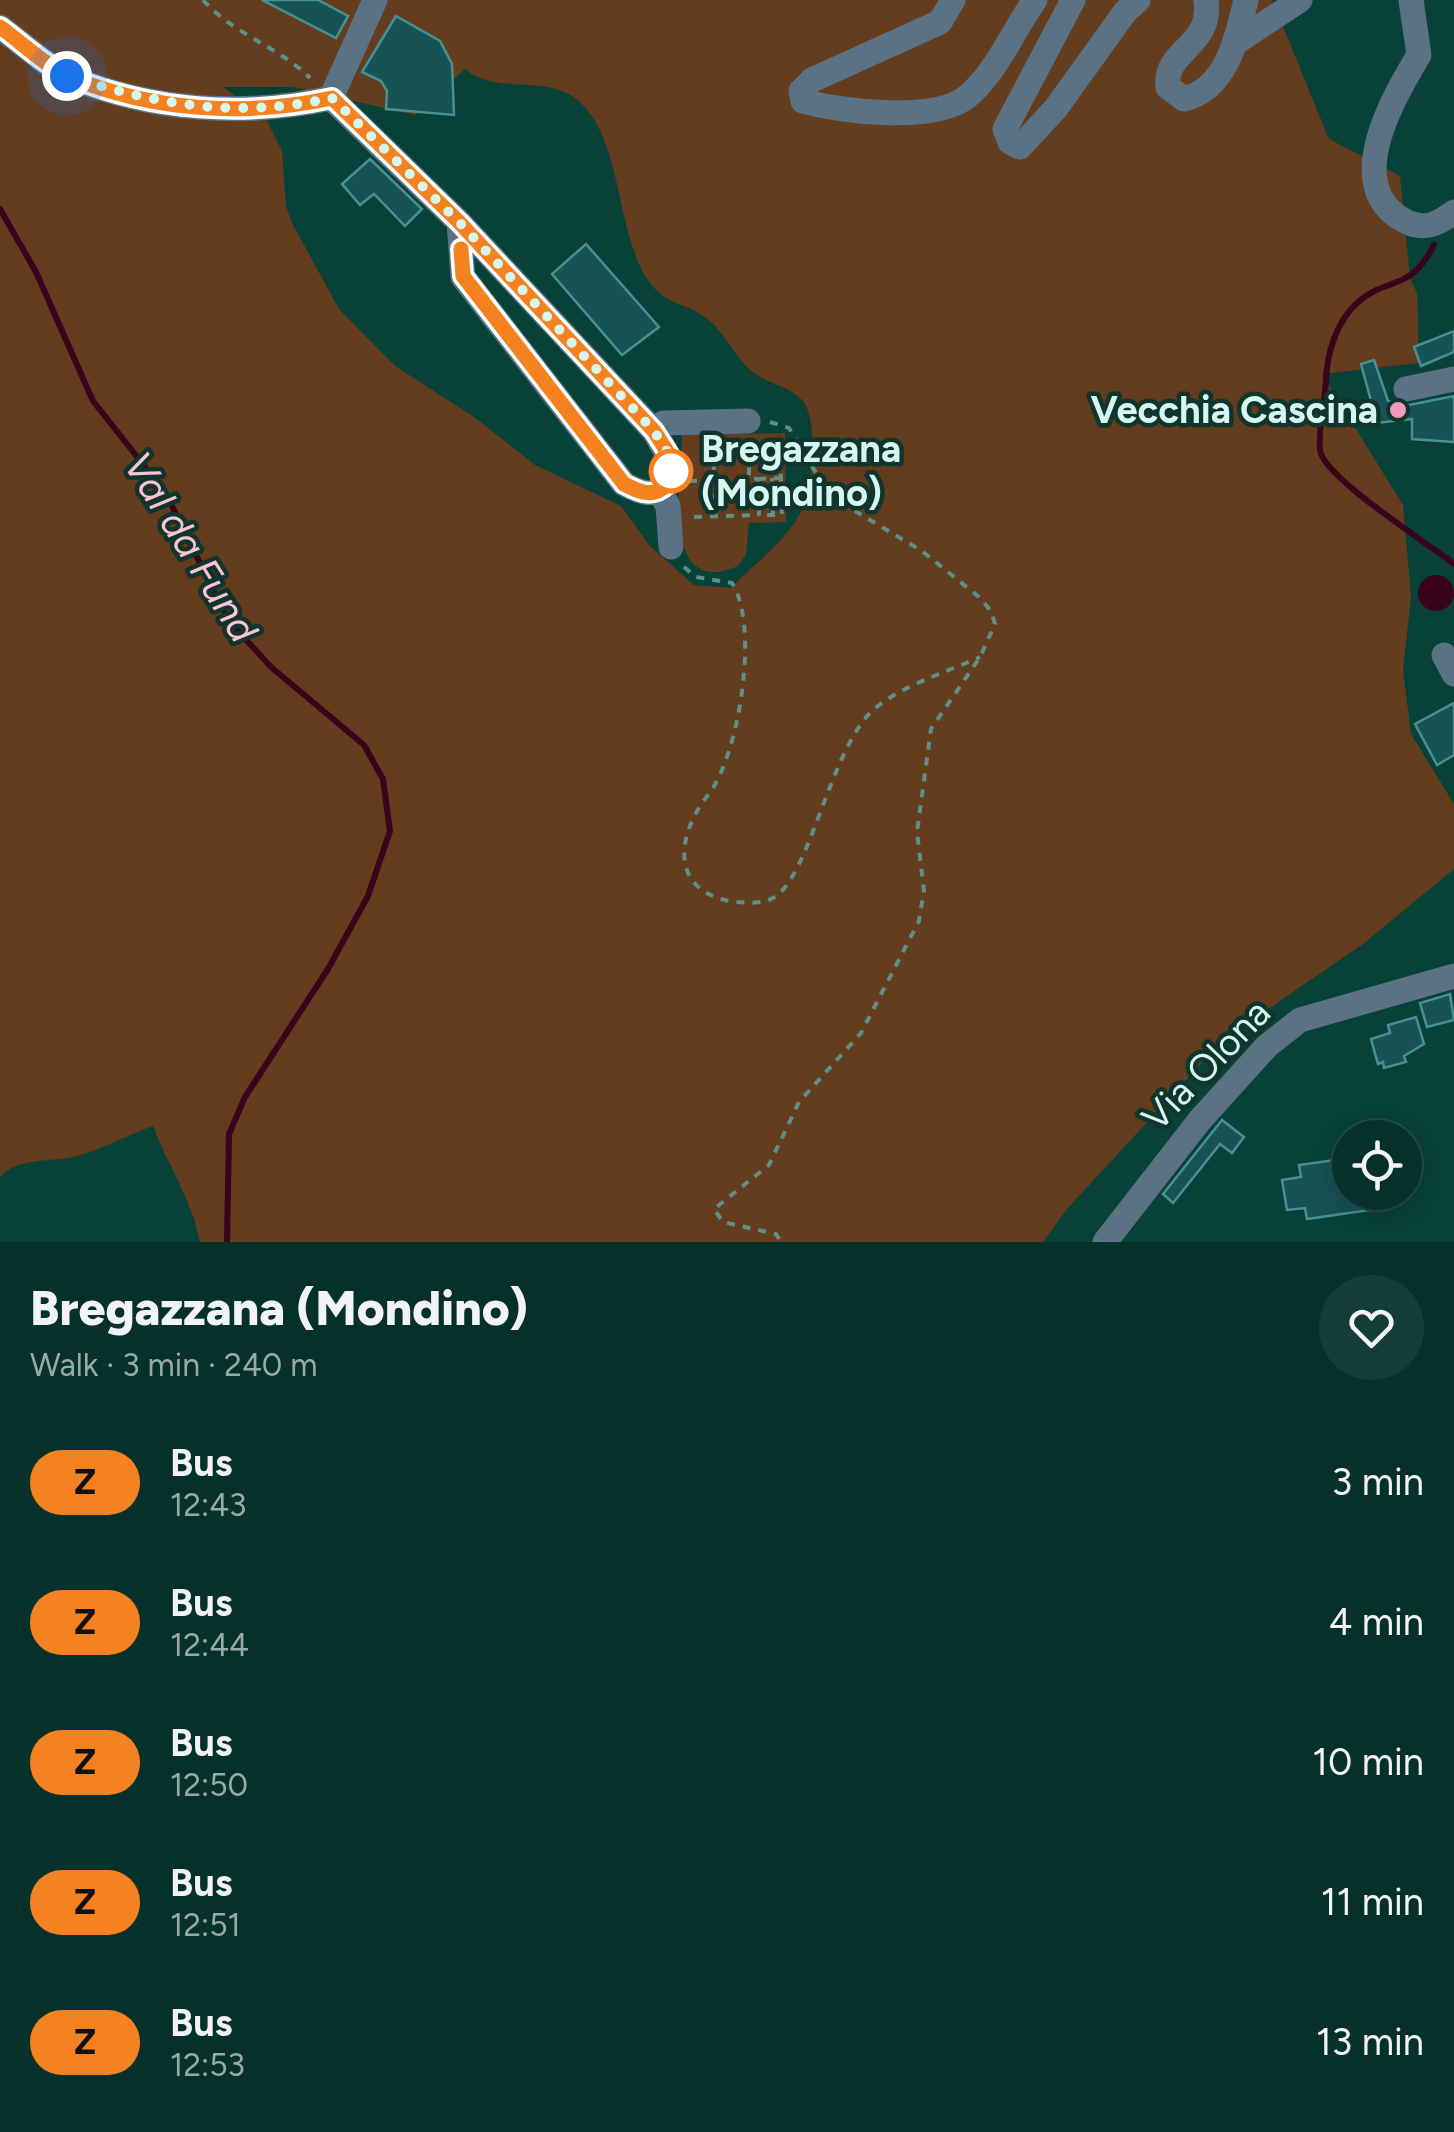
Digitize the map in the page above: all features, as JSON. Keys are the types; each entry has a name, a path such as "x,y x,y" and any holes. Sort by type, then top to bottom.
{"street":[{"path":"332,98 375,0"},
{"path":"953,0 940,22 812,80 801,91 803,101 828,111 954,107 972,93 1035,0"},
{"path":"1073,0 1004,130 1010,142 1020,147 1056,108 1124,12 1138,0"},
{"path":"1206,0 1203,32 1169,66 1168,87 1184,99 1202,95 1235,44 1246,0"},
{"path":"1235,44 1300,0"},
{"path":"1411,0 1420,55 1388,108 1375,154 1382,198 1396,216 1415,226 1428,227 1454,212"},
{"path":"0,27 67,76 152,102 208,109 298,106 332,98"},
{"path":"332,98 459,222 654,431 670,456 668,484 660,492 642,494 624,484 463,276 459,222"},
{"path":"1406,389 1454,378"},
{"path":"654,431 663,423 748,421"},
{"path":"660,492 671,546"},
{"name":"Via Olona","path":"1106,1242 1200,1120 1267,1046 1300,1020 1454,976"}],"path":[{"path":"203,0 249,40 293,60 332,98"},
{"path":"781,478 750,478 748,421 786,425 830,496 922,550 978,597 991,611 995,624 980,657 931,729 918,832 924,892 920,921 861,1034 799,1102 769,1165 714,1209 723,1222 776,1234 781,1242"},
{"path":"712,422 716,519"},
{"path":"668,517 782,515 780,449 749,451"},
{"path":"684,481 742,478"},
{"path":"758,478 759,516"},
{"path":"772,478 773,515"},
{"path":"671,546 696,577 732,584 744,632 730,748 719,781 697,809 687,835 686,872 708,896 750,904 774,898 792,880 804,858 809,834 858,728 874,710 902,692 980,657"}],"shaded area":[{"path":"0,0 1272,0 1329,139 1400,176 1410,278 1417,293 1419,363 1322,374 1403,505 1411,597 1403,670 1411,734 1454,804 1454,869 1363,944 1223,1040 1067,1209 1043,1242 200,1242 186,1197 153,1126 77,1156 17,1166 0,1177","holes":["465,69 478,77 552,88 579,101 603,138 636,257 653,287 706,318 749,368 797,395 808,410 812,457 803,506 784,536 731,588 694,585 650,546 621,506 535,465 474,417 395,366 339,309 292,223 286,206 282,151 265,117 223,87 292,87 415,115"]},
{"path":"740,427 742,434 785,433 786,522 749,523 746,554 738,566 712,572 695,565 685,548 680,525 682,429"},
{"path":"1436,575 1449,580 1454,593 1449,606 1436,611 1423,606 1418,593 1423,580"}],"building":[{"path":"262,0 318,0 348,16 336,38"},
{"path":"396,16 440,41 452,64 454,115 386,109 387,91 381,81 362,72"},
{"path":"370,159 422,209 405,226 374,194 360,205 342,184"},
{"path":"586,244 659,327 622,355 552,274"},
{"path":"1454,331 1454,352 1421,366 1414,347"},
{"path":"1374,360 1388,401 1409,405 1454,396 1454,442 1412,439 1412,419 1377,423 1361,364"},
{"path":"1454,703 1454,755 1437,765 1415,724"},
{"path":"1450,994 1454,1020 1427,1027 1420,1003"},
{"path":"1416,1017 1424,1044 1404,1056 1406,1062 1384,1068 1383,1062 1378,1064 1371,1039 1390,1033 1388,1025"},
{"path":"1222,1120 1244,1137 1232,1153 1220,1144 1173,1203 1163,1194"},
{"path":"1332,1160 1332,1210 1370,1210 1307,1219 1305,1208 1287,1210 1282,1180 1301,1177 1299,1165"}],"waterway":[{"name":"Val da Fund","path":"0,209 36,272 93,401 165,492 228,620 271,667 364,745 383,779 390,831 368,896 328,969 245,1097 229,1134 227,1242"},
{"path":"1434,245 1416,271 1368,294 1343,319 1328,360 1320,450 1326,462 1357,493 1454,564"}],"bus line":[{"name":"Z","path":"0,27 67,76 152,102 208,109 298,106 332,98 459,222 654,431 670,456 668,484 660,492 642,494 624,484 463,276 461,249"}],"place":[{"name":"Vecchia Cascina","path":"1398,410"},
{"name":"Bregazzana (Mondino)","path":"671,471"}],"route":[{"path":"67,76 152,102 208,109 298,106 332,98 459,222 654,431 670,456 671,471"}]}
